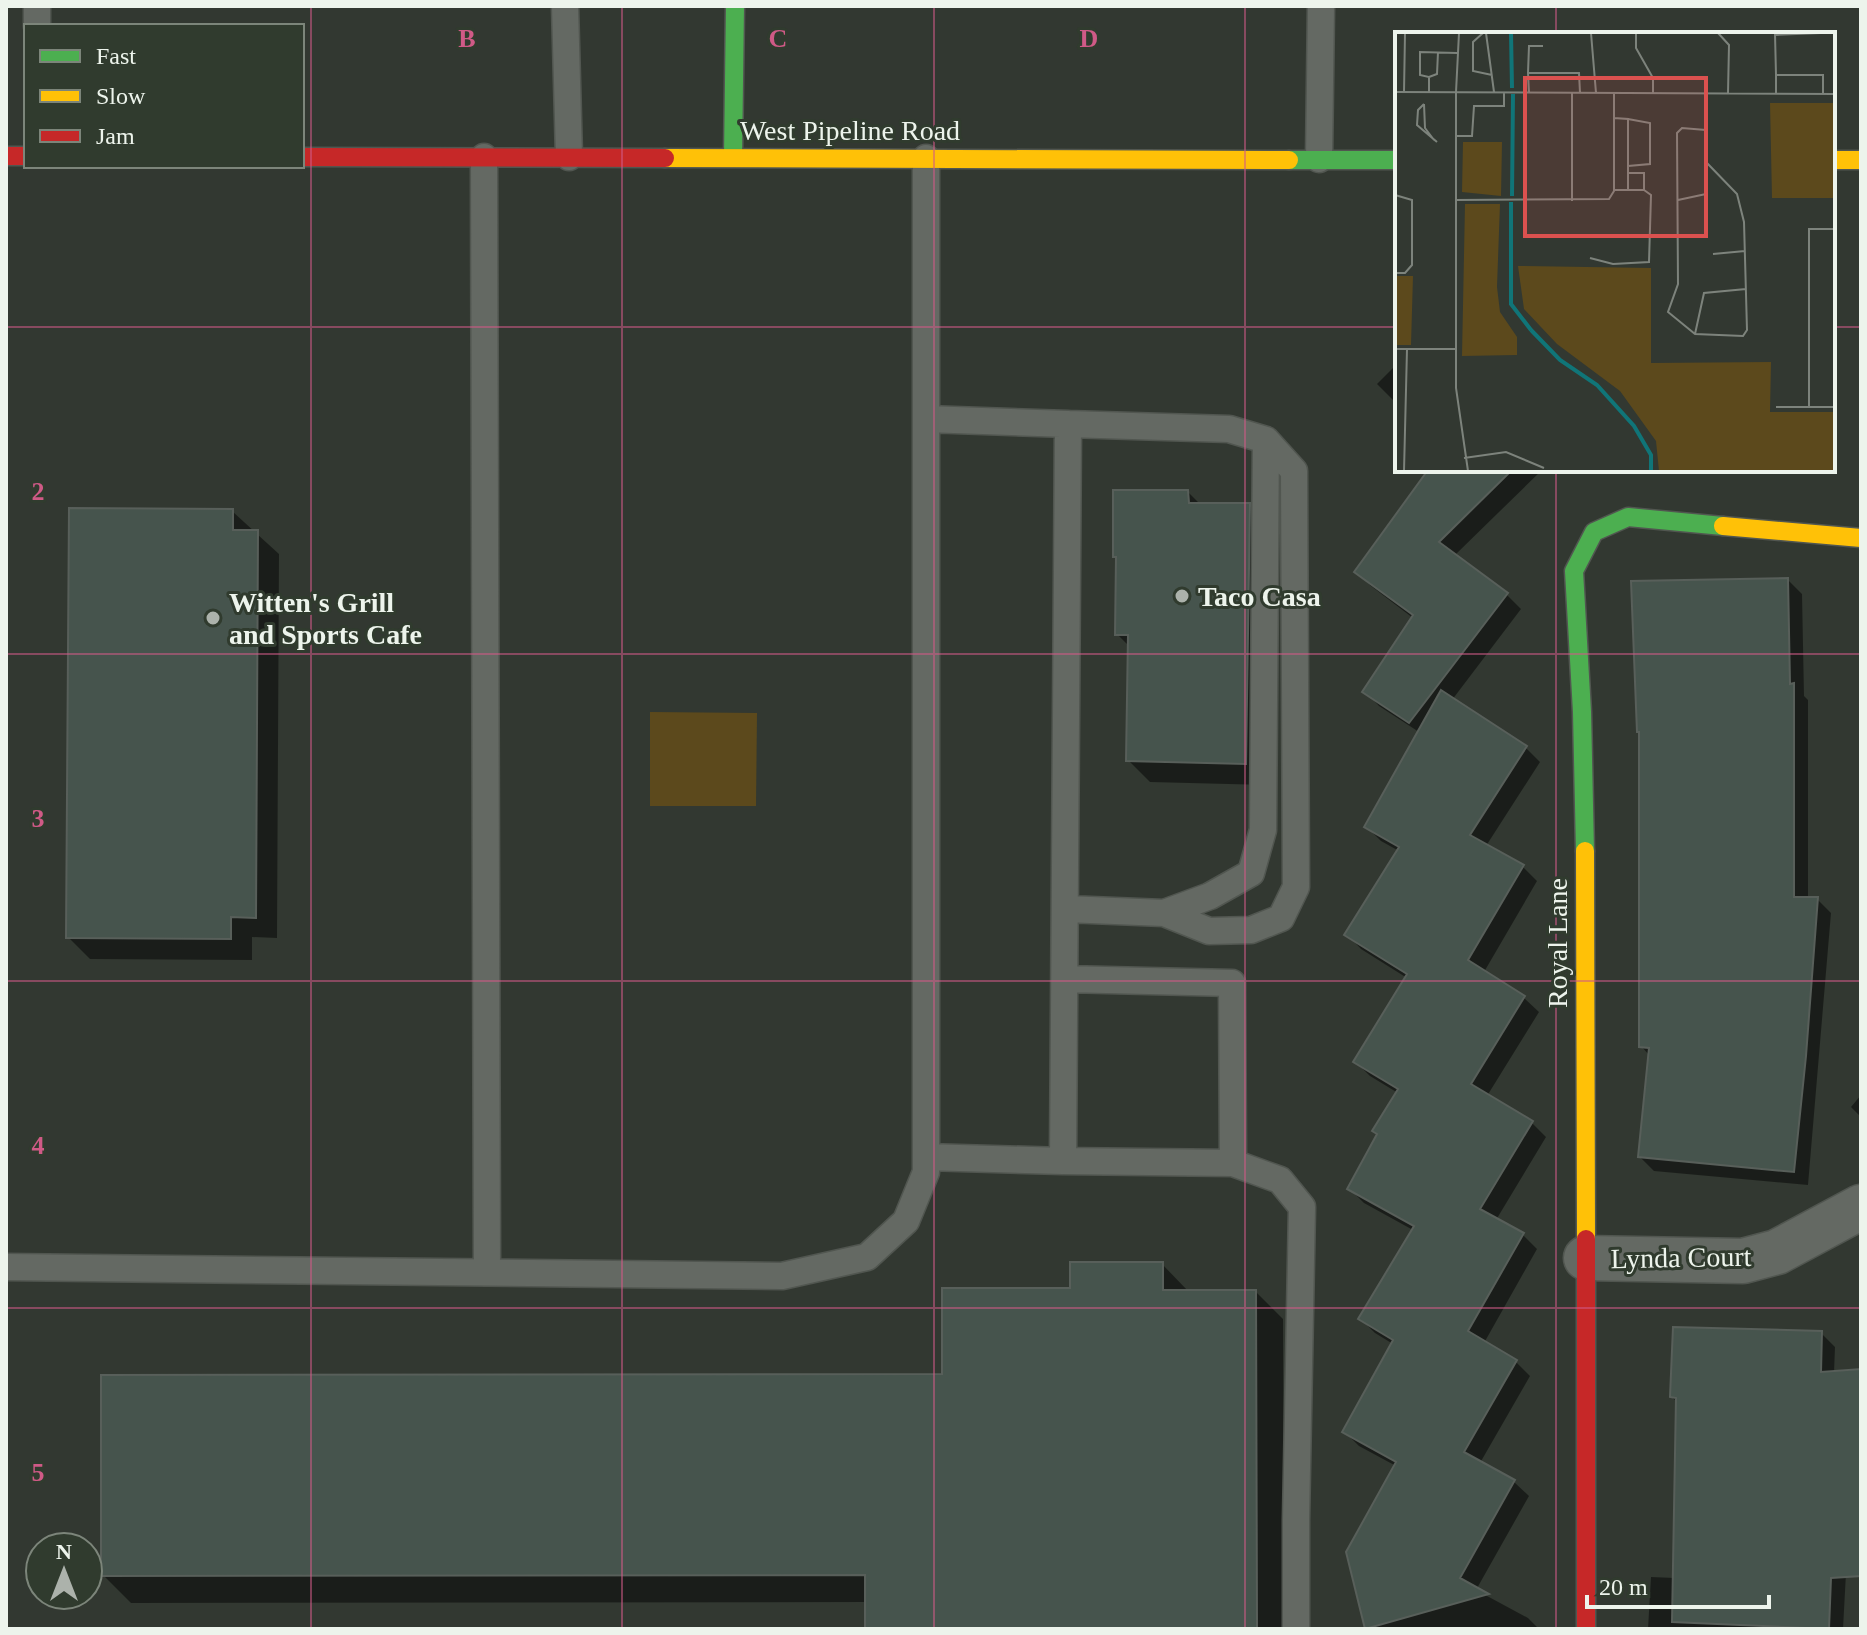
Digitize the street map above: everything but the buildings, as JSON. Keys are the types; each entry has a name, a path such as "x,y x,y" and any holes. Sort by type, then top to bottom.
{"street":[{"path":"733,157 735,6"},
{"name":"West Pipeline Road","path":"304,157 1395,160"},
{"path":"1835,160 1861,160"},
{"name":"Royal Lane","path":"1586,1629 1585,824 1574,571 1594,532 1628,517 1861,538"},
{"name":"Lynda Court","path":"1586,1258 1743,1261 1777,1252 1861,1207"}],"lane":[{"path":"565,6 569,157"},
{"path":"1319,159 1321,6"},
{"path":"484,157 487,1272"},
{"path":"6,1267 782,1276 867,1257 906,1221 926,1172 926,158"},
{"path":"926,419 1229,429 1266,440 1294,471 1296,887 1281,918 1251,930 1209,931 1164,913 1066,909"},
{"path":"1063,1161 1068,424"},
{"path":"1164,913 1210,896 1251,873 1263,830 1266,440"},
{"path":"1065,979 1232,983 1233,1163"},
{"path":"926,1157 1233,1163 1280,1180 1302,1207 1296,1629"}],"shaded area":[{"path":"650,712 757,713 756,806 650,806"}],"traffic: fast":[{"path":"733,157 735,6"},
{"path":"1289,160 1395,160"},
{"path":"1585,851 1582,712 1574,571 1594,532 1628,517 1723,526"}],"traffic: slow":[{"path":"665,158 1289,160"},
{"path":"1835,160 1861,160"},
{"path":"1723,526 1861,538"},
{"path":"1585,851 1586,1239"}],"traffic: jam":[{"path":"6,156 24,156"},
{"path":"304,157 665,158"},
{"path":"1586,1239 1586,1629"}],"place":[{"name":"Taco Casa","path":"1182,596"},
{"name":"Witten's Grill and Sports Cafe","path":"213,618"}]}
